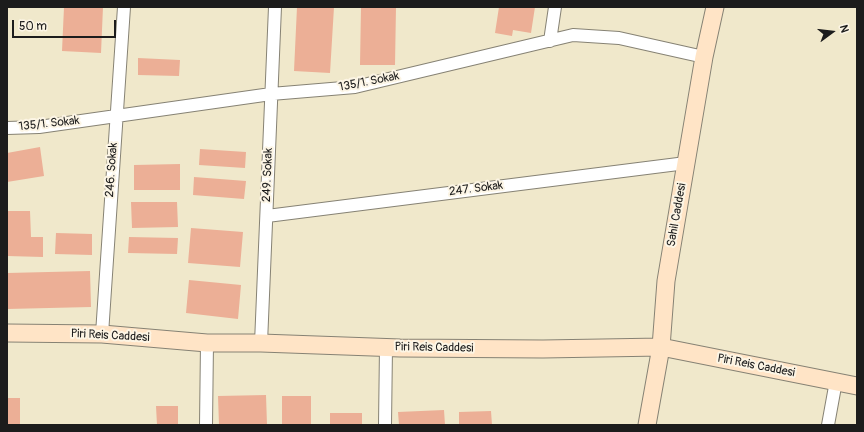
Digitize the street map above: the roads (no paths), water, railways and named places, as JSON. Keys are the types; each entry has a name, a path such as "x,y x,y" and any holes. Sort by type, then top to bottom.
{"street":[{"name":"246. Sokak","path":"102,334 124,7"},
{"name":"249. Sokak","path":"261,343 275,7"},
{"path":"550,40 555,7"},
{"name":"Sahil Caddesi","path":"648,425 661,347 666,281 704,57 715,7"},
{"name":"135/1. Sokak","path":"7,128 39,127 271,94 355,87 550,40 573,36 619,38 704,57"},
{"name":"247. Sokak","path":"267,216 686,163"},
{"name":"Piri Reis Caddesi","path":"7,333 102,334 207,343 261,343 386,347 535,349 661,347 857,386"},
{"path":"206,425 207,343"},
{"path":"385,425 386,347"},
{"path":"828,425 836,381"}]}
